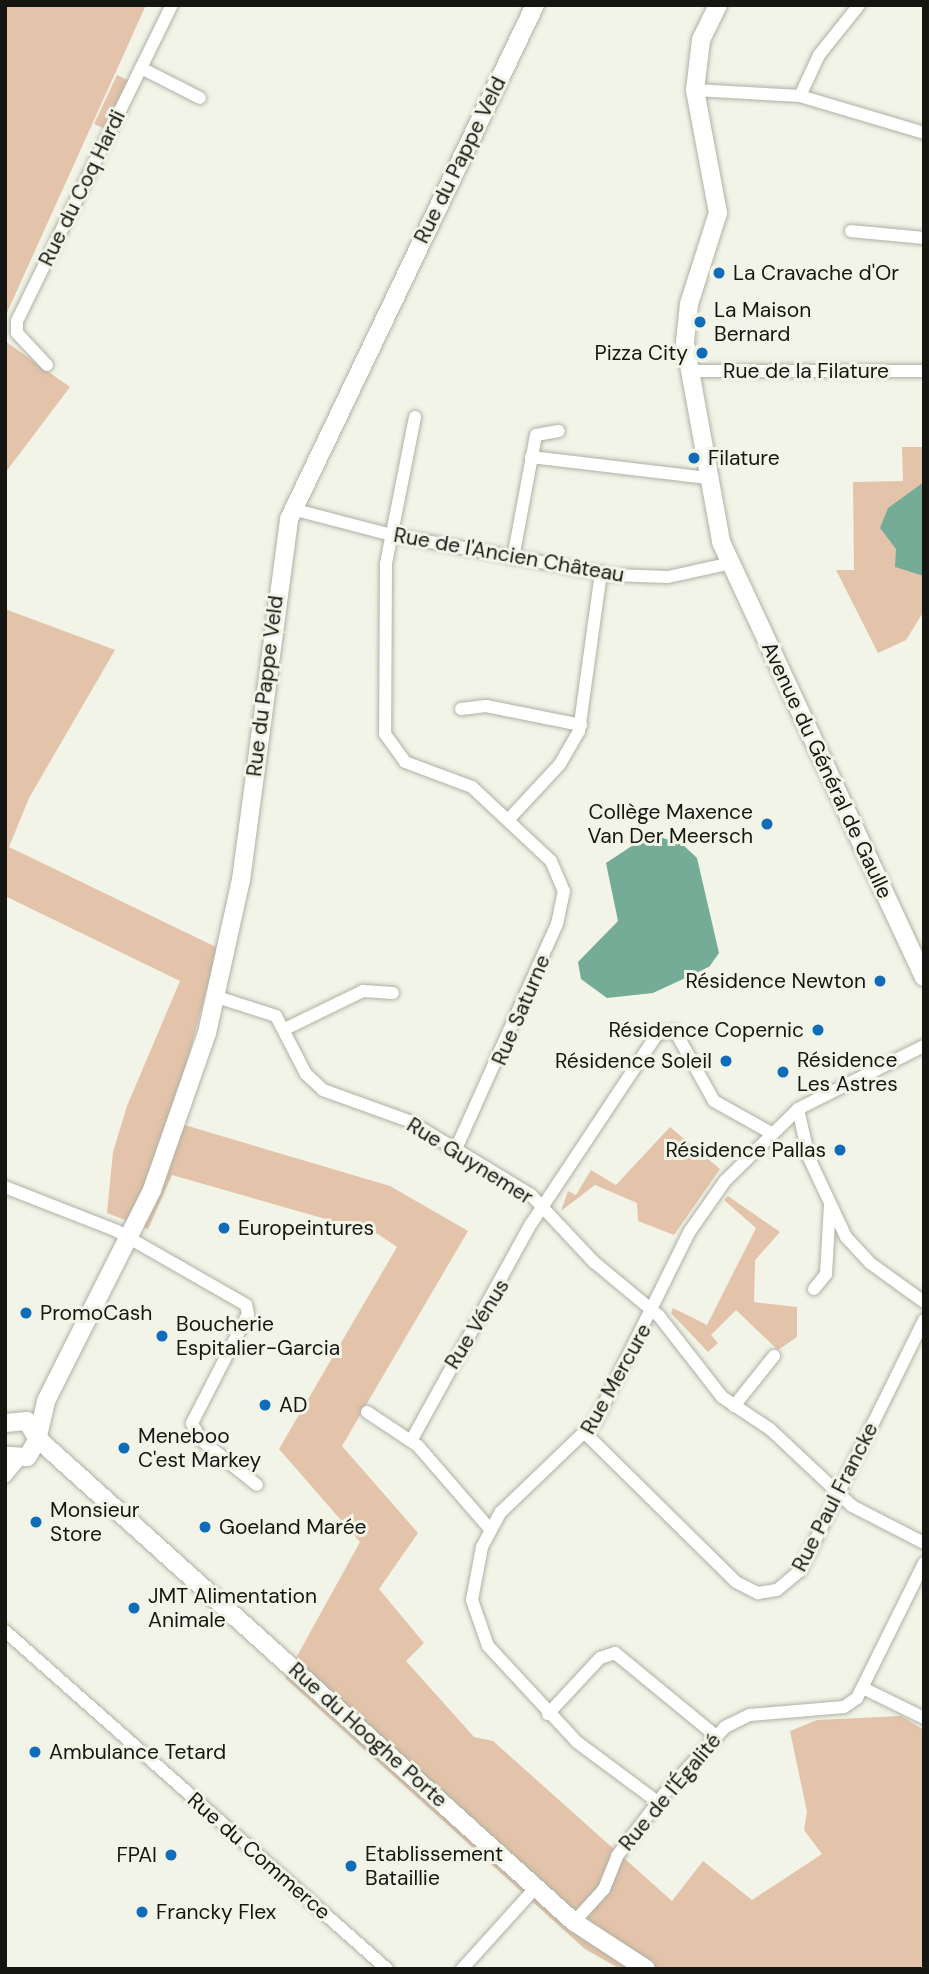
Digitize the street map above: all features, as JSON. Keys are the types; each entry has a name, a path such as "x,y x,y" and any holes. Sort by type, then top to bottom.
{"street":[{"name":"Rue du Coq Hardi","path":"47,365 15,325 172,5"},
{"name":"Avenue du Général de Gaulle","path":"718,5 701,40 701,90 718,213 687,311 688,371 708,478 727,564 924,976"},
{"path":"800,96 819,55 859,5"},
{"name":"Rue du Pappe Veld","path":"38,1438 55,1381 131,1239 184,1107 216,997 242,872 280,553 292,509 535,7"},
{"path":"141,68 200,98"},
{"path":"701,90 800,96 924,132"},
{"path":"851,230 924,238"},
{"name":"Rue de la Filature","path":"688,371 924,371"},
{"path":"415,417 385,571 387,740 411,766 467,783 508,820 559,764 581,725 601,573"},
{"path":"513,558 537,432 559,431"},
{"path":"531,457 708,478"},
{"name":"Rue de l'Ancien Château","path":"292,509 392,535 601,573 668,577 727,564"},
{"path":"461,709 486,706 581,725"},
{"name":"Rue Saturne","path":"456,1149 562,911 554,866 508,820"},
{"path":"285,1029 363,991 393,993"},
{"name":"Rue Guynemer","path":"216,997 270,1012 285,1029 319,1088 409,1121 544,1208 594,1262 654,1311 734,1406 770,1429 838,1494 924,1544"},
{"name":"Rue Vénus","path":"411,1441 544,1208 640,1053 668,1028 682,1040 714,1101 771,1133"},
{"name":"Rue Mercure","path":"659,1804 548,1714 478,1627 473,1583 490,1529 587,1435 654,1311 694,1223 771,1133 798,1108 924,1046"},
{"path":"798,1108 809,1158 842,1230 864,1258 924,1302"},
{"path":"5,1187 131,1239 248,1308 192,1423 200,1439 257,1485"},
{"path":"814,1289 826,1273 830,1205"},
{"name":"Rue Paul Francke","path":"587,1435 736,1582 758,1593 783,1588 797,1576 924,1320"},
{"path":"734,1406 774,1356"},
{"name":"Rue du Pappe Veld","path":"10,1420 55,1381"},
{"path":"367,1412 411,1441 490,1529"},
{"name":"Rue du Hooghe Porte","path":"10,1420 38,1438 574,1922 646,1969"},
{"path":"5,1477 16,1458 38,1438"},
{"name":"Rue du Hooghe Porte","path":"16,1458 52,1466 97,1492"},
{"name":"Rue de l'Égalité","path":"574,1922 604,1889 617,1856 716,1736 750,1715 844,1707 863,1688 924,1563"},
{"name":"Rue du Commerce","path":"5,1631 387,1969"},
{"path":"548,1714 600,1658 615,1653 716,1736"},
{"path":"863,1688 924,1718"},
{"path":"463,1969 536,1887"}],"shaded area":[{"path":"5,5 146,5 5,317"},
{"path":"117,75 129,81 105,129 94,124"},
{"path":"5,341 70,387 5,473"},
{"path":"902,447 924,447 924,611 906,640 878,653 836,570 854,570 853,482 903,481"},
{"path":"924,482 924,576 895,567 896,549 880,528 888,508"},
{"path":"5,609 115,650 29,798 9,847 218,948 171,1121 390,1186 468,1231 342,1446 418,1533 379,1589 424,1643 406,1661 474,1737 493,1741 672,1901 703,1861 752,1900 822,1854 804,1830 807,1812 790,1731 817,1720 901,1716 924,1730 924,1969 620,1969 585,1949 285,1678 360,1542 279,1449 397,1247 378,1234 172,1175 148,1229 107,1213 113,1152 127,1106 180,981 5,896"},
{"path":"650,834 682,844 697,858 719,953 709,967 653,993 607,998 581,979 578,962 618,921 606,863"},
{"path":"670,1127 720,1169 674,1235 638,1221 637,1203 595,1185 561,1211 568,1191 576,1195 591,1170 616,1185"},
{"path":"728,1196 780,1232 755,1260 754,1302 797,1307 797,1337 778,1350 736,1310 711,1335 718,1343 708,1352 671,1313 673,1308 707,1325 756,1228 724,1200"}],"place":[{"name":"La Cravache d'Or","path":"719,273"},
{"name":"La Maison Bernard","path":"700,322"},
{"name":"Pizza City","path":"702,353"},
{"name":"Filature","path":"694,458"},
{"name":"Collège Maxence Van Der Meersch","path":"767,824"},
{"name":"Résidence Newton","path":"880,981"},
{"name":"Résidence Copernic","path":"818,1030"},
{"name":"Résidence Soleil","path":"726,1061"},
{"name":"Résidence Les Astres","path":"783,1072"},
{"name":"Résidence Pallas","path":"840,1150"},
{"name":"Europeintures","path":"224,1228"},
{"name":"PromoCash","path":"26,1313"},
{"name":"Boucherie Espitalier-Garcia","path":"162,1336"},
{"name":"AD","path":"265,1405"},
{"name":"Meneboo C'est Markey","path":"124,1448"},
{"name":"Monsieur Store","path":"36,1522"},
{"name":"Goeland Marée","path":"205,1527"},
{"name":"JMT Alimentation Animale","path":"134,1608"},
{"name":"Ambulance Tetard","path":"35,1752"},
{"name":"FPAI","path":"171,1855"},
{"name":"Etablissement Bataillie","path":"351,1866"},
{"name":"Francky Flex","path":"142,1912"}]}
